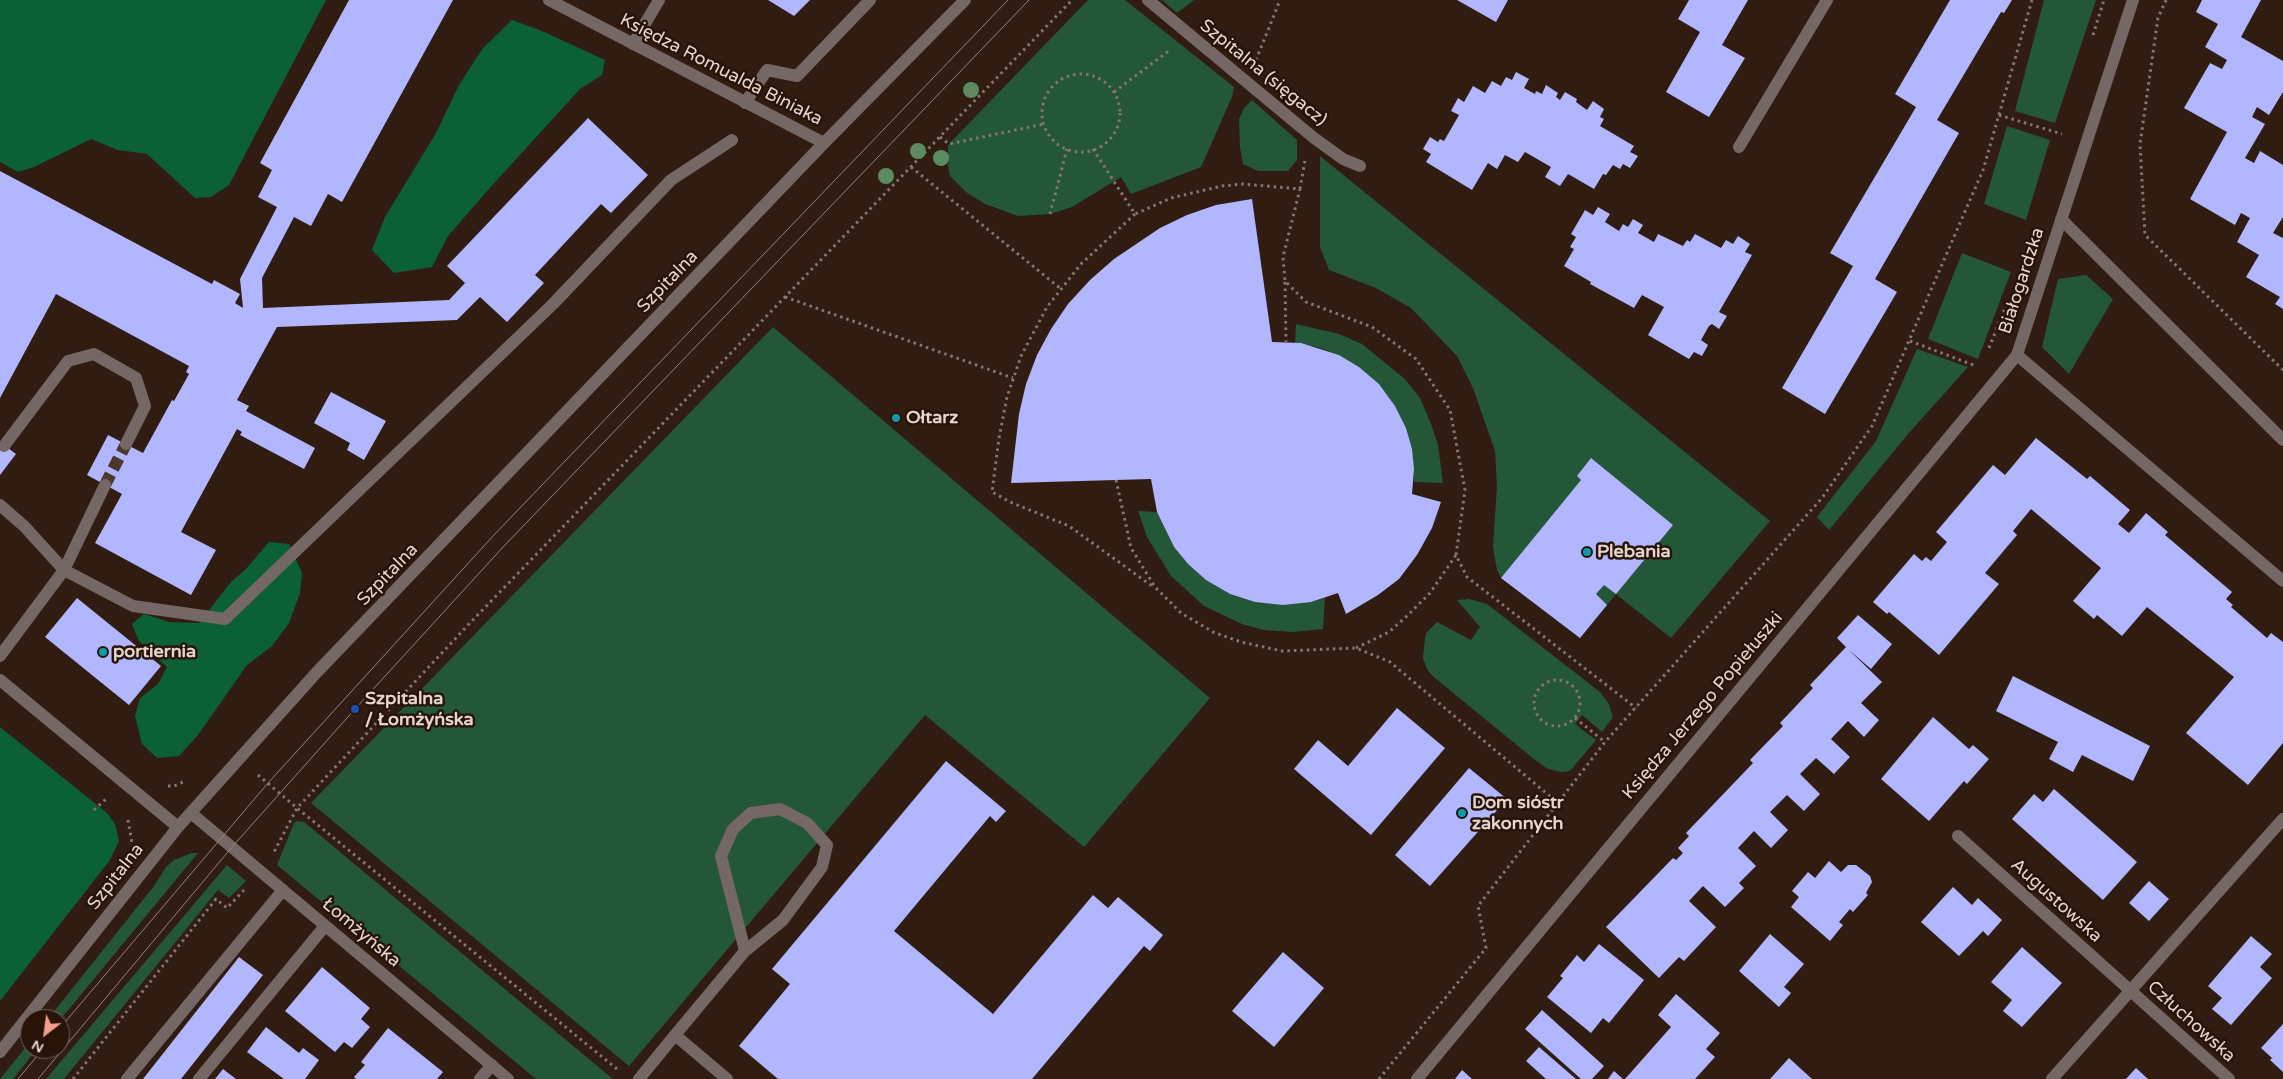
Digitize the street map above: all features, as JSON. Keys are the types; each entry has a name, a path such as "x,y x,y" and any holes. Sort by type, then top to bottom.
{"street":[{"name":"Księdza Romualda Biniaka","path":"549,0 824,143"},
{"path":"633,44 659,0"},
{"path":"745,103 767,70 797,76 870,0"},
{"name":"Szpitalna","path":"0,1052 178,828 317,672 824,143 965,0"},
{"name":"Szpitalna (sięgacz)","path":"1148,0 1314,138 1344,159 1360,166"},
{"path":"1739,147 1827,0"},
{"name":"Białogardzka","path":"2133,0 2016,355 2283,581"},
{"path":"0,505 25,526 64,570 133,606 225,619 553,304 670,180 732,140"},
{"path":"2061,219 2283,440"},
{"path":"4,446 68,361 94,354 136,378 144,406 126,444"},
{"name":"Księdza Jerzego Popiełuszki","path":"1416,1079 2016,355"},
{"path":"0,656 64,570 105,485"},
{"path":"0,680 178,828"},
{"path":"639,1079 745,951 783,920 822,867 827,845 807,823 780,809 751,813 733,829 721,856 745,951"},
{"name":"Łomżyńska","path":"191,813 508,1079"},
{"path":"2052,1079 2283,819"},
{"name":"Augustowska","path":"1958,836 2130,991"},
{"path":"127,1079 282,890"},
{"path":"199,1079 325,926"},
{"name":"Człuchowska","path":"2130,991 2229,1079"},
{"path":"675,1034 727,1079"},
{"path":"480,1079 492,1065"}],"path":[{"path":"73,1079 216,899 227,908 261,872 271,858 297,808 469,624 1072,0"},
{"path":"1247,82 1280,0"},
{"path":"1379,1079 1486,948 1478,906 1605,742 1822,498 1872,426 1983,170 2032,0"},
{"path":"2093,36 2104,0"},
{"path":"2166,0 2158,18 2140,144 2145,235 2283,370"},
{"path":"1114,92 1189,35"},
{"path":"1081,74 1094,76 1105,82 1114,92 1119,103 1120,116 1117,129 1109,140 1093,150 1074,151 1068,149 1052,138 1044,124 1042,115 1043,102 1057,82 1069,76 1081,74"},
{"path":"1999,114 2062,134"},
{"path":"940,137 949,144 1044,124"},
{"path":"2059,143 2064,125"},
{"path":"1050,214 1068,149"},
{"path":"1093,150 1134,214"},
{"path":"911,167 1061,289"},
{"path":"1285,281 1306,302 1372,327 1416,360 1450,410 1465,490 1456,555 1430,593 1389,632 1356,648 1282,651 1241,642 1213,632 1181,613 1155,587 1069,526 1010,502 992,492 999,438 1007,397 1021,356 1047,307 1061,289 1081,264 1134,214 1171,198 1222,186 1250,184 1300,189 1283,257 1286,342"},
{"path":"786,297 1013,378"},
{"path":"1988,351 2005,307"},
{"path":"1909,341 1981,368"},
{"path":"1116,480 1131,548 1155,587"},
{"path":"1456,555 1467,577 1636,708"},
{"path":"1356,648 1390,662 1558,803"},
{"path":"1554,680 1565,681 1574,688 1580,697 1580,709 1575,718 1566,724 1555,726 1544,723 1537,714 1534,704 1536,693 1543,684 1554,680"},
{"path":"1575,718 1605,742"},
{"path":"238,760 621,1073"},
{"path":"162,785 174,786 187,779"},
{"path":"106,799 111,804"},
{"path":"94,810 100,805"},
{"path":"123,816 129,821 132,843 126,851"}],"green space":[{"path":"0,0 326,0 229,185 211,197 195,198 147,154 118,150 91,139 34,167 18,172 0,162"},
{"path":"1088,0 1125,0 1234,87 1232,97 1201,167 1131,194 1121,177 1072,207 1050,214 1018,216 985,204 966,192 950,176 948,145"},
{"path":"1162,0 1194,0 1177,13"},
{"path":"2044,0 2096,0 2055,123 2015,111"},
{"path":"512,20 542,31 605,60 602,75 580,89 488,190 448,236 432,267 394,273 372,250 385,217 436,133 459,85 483,48"},
{"path":"1252,100 1297,140 1297,160 1288,171 1258,171 1243,164 1239,119 1244,108"},
{"path":"2007,126 2050,140 2026,220 1984,204"},
{"path":"1320,156 1770,521 1671,638 1616,594 1580,638 1501,578 1497,570 1493,547 1497,486 1495,451 1473,388 1457,356 1411,308 1376,288 1329,270 1320,247"},
{"path":"1962,253 2011,272 1978,359 1928,339"},
{"path":"2086,275 2113,299 2069,374 2042,347 2058,279"},
{"path":"1296,324 1339,334 1362,344 1405,379 1420,398 1431,424 1438,445 1443,483 1414,482 1414,469 1406,428 1395,406 1379,384 1359,367 1339,355 1317,347 1295,343"},
{"path":"773,327 1210,698 1084,847 925,715 629,1066 311,803"},
{"path":"1917,349 1968,367 1908,434 1829,530 1817,517 1876,441"},
{"path":"1138,511 1157,512 1174,547 1188,564 1206,580 1230,594 1255,602 1311,602 1325,598 1323,629 1293,632 1264,630 1242,624 1204,606 1171,576 1147,537"},
{"path":"269,542 289,544 302,573 300,593 289,623 272,646 247,665 198,735 179,756 157,758 142,744 135,716 140,698 158,684 167,667 139,641 132,624 144,614 169,622 199,623 231,582 246,569"},
{"path":"1469,599 1487,604 1600,692 1609,704 1613,717 1602,732 1582,715 1575,724 1596,740 1570,771 1561,772 1548,769 1535,760 1428,671 1423,658 1425,638 1426,633 1437,622 1471,640 1480,627 1457,600"},
{"path":"0,727 107,813 115,824 119,841 110,860 0,1001"},
{"path":"297,821 304,822 613,1079 536,1079 277,865 294,823"},
{"path":"192,853 198,853 69,1009 56,1009 154,886 166,867 174,860"},
{"path":"227,865 246,881 229,898 218,890 64,1079 46,1079 63,1059 70,1059 70,1051"},
{"path":"20,1054 20,1059 29,1059 13,1079 0,1079"}],"building":[{"path":"349,0 453,0 342,202 328,194 311,226 294,217 262,278 263,308 449,300 465,283 447,266 588,118 648,175 611,213 601,204 535,275 544,283 507,322 480,297 457,320 277,327 237,400 249,406 246,411 315,448 304,469 240,435 242,432 237,429 181,532 216,550 191,595 95,543 122,494 87,475 108,435 143,453 172,400 174,401 189,374 186,372 189,366 56,294 0,398 0,171 212,284 214,280 240,294 235,303 243,308 240,279 277,207 258,197 272,170 260,163"},
{"path":"768,0 810,0 794,16"},
{"path":"1457,0 1508,0 1496,22"},
{"path":"1689,0 1748,0 1722,45 1745,58 1709,117 1666,92 1700,32 1678,19"},
{"path":"1950,0 2012,0 2004,13 2001,12 1937,120 1959,133 1875,279 1897,292 1825,414 1782,388 1853,266 1830,253 1916,107 1895,94"},
{"path":"2202,0 2261,0 2241,37 2283,61 2283,92 2269,115 2257,107 2252,117 2265,124 2245,158 2254,163 2260,151 2283,165 2283,217 2273,233 2283,238 2283,309 2275,304 2280,297 2246,277 2259,255 2237,242 2250,218 2241,213 2235,225 2190,199 2227,132 2184,108 2210,63 2222,69 2227,60 2205,47 2218,24 2196,12"},
{"path":"1516,72 1529,79 1524,88 1535,94 1536,91 1542,94 1546,85 1558,93 1556,97 1560,100 1565,92 1577,99 1576,102 1587,110 1593,101 1604,109 1600,117 1604,119 1600,126 1634,146 1630,152 1638,156 1630,168 1623,164 1620,169 1613,165 1606,175 1603,174 1594,189 1568,174 1560,186 1545,177 1551,167 1525,152 1518,162 1505,155 1497,169 1488,163 1472,190 1426,162 1431,154 1423,149 1430,137 1438,142 1440,139 1444,141 1459,115 1451,111 1458,98 1464,102 1473,86 1485,93 1492,81 1501,86 1506,77 1512,80"},
{"path":"1252,199 1272,342 1301,343 1339,355 1359,367 1379,384 1395,406 1406,428 1412,449 1414,469 1412,494 1441,502 1432,528 1417,555 1399,579 1378,595 1346,614 1338,593 1311,602 1283,605 1255,602 1230,594 1206,580 1188,564 1174,547 1157,512 1151,479 1011,483 1019,414 1026,384 1037,355 1051,329 1068,304 1090,280 1114,259 1160,228 1187,215 1216,205"},
{"path":"1598,207 1610,214 1605,222 1619,231 1623,224 1628,227 1633,219 1643,225 1638,233 1654,242 1658,234 1683,246 1687,240 1690,242 1695,234 1721,248 1726,240 1733,244 1738,236 1750,244 1745,252 1752,255 1719,312 1727,316 1719,329 1712,324 1709,326 1701,340 1708,345 1702,356 1694,352 1689,359 1648,335 1664,307 1642,295 1634,308 1590,284 1591,282 1564,266 1574,249 1570,247 1576,237 1571,234 1585,210 1593,215"},
{"path":"331,392 386,421 364,460 347,450 350,443 314,423"},
{"path":"2036,438 2087,479 2090,476 2130,510 2118,524 2129,533 2146,513 2168,532 2165,535 2232,592 2226,599 2233,605 2231,607 2267,638 2271,633 2283,642 2283,743 2248,785 2186,733 2234,677 2147,607 2122,636 2097,615 2094,619 2073,601 2101,568 2031,509 2013,531 2017,535 1985,573 1999,584 1939,655 1889,612 1887,614 1873,602 1914,554 1922,561 1926,557 1931,561 1947,542 1936,532 1993,465 2005,475"},
{"path":"0,442 16,454 0,475"},
{"name":"Plebania","path":"1591,458 1673,525 1616,594 1604,585 1596,594 1607,605 1580,638 1501,578 1581,480 1577,476"},
{"name":"portiernia","path":"77,598 161,666 129,705 45,637"},
{"path":"1858,615 1892,644 1871,669 1849,650 1882,682 1861,703 1879,720 1864,737 1848,721 1831,739 1850,757 1834,774 1816,758 1800,774 1820,794 1804,811 1787,795 1770,812 1788,830 1771,848 1754,831 1738,848 1756,866 1739,883 1744,888 1725,907 1703,886 1689,901 1716,927 1684,961 1679,957 1659,978 1606,927 1673,858 1676,860 1683,853 1678,848 1689,836 1686,833 1753,763 1750,760 1783,726 1780,723 1813,688 1810,685 1846,647 1837,638"},
{"path":"2013,676 2150,746 2133,781 2082,755 2073,772 2049,759 2058,742 1996,711"},
{"path":"1397,708 1445,748 1371,835 1294,769 1318,740 1348,766"},
{"path":"1933,717 1969,749 1973,745 1989,759 1967,784 1964,781 1929,821 1881,779"},
{"path":"946,761 1006,811 996,822 990,816 894,931 993,1014 1093,895 1108,908 1118,897 1163,935 1150,951 1144,946 1032,1079 778,1079 739,1046 790,984 772,969"},
{"name":"Dom sióstr zakonnych","path":"1469,768 1507,799 1430,886 1395,855"},
{"path":"2054,789 2137,862 2103,900 2012,819 2034,794 2043,802"},
{"path":"1829,861 1841,872 1848,865 1856,865 1870,876 1872,882 1866,893 1868,895 1853,912 1850,909 1839,922 1843,925 1830,941 1791,907 1799,897 1792,891 1808,872 1815,878"},
{"path":"2149,881 2169,899 2149,921 2129,903"},
{"path":"1953,887 1972,905 1978,898 2002,920 1988,936 1983,931 1959,956 1921,922"},
{"path":"1770,934 1804,964 1784,987 1791,993 1779,1007 1739,971"},
{"path":"2251,936 2272,954 2260,967 2272,978 2231,1025 2212,1009 2222,998 2208,986"},
{"path":"1599,944 1644,980 1609,1023 1603,1018 1591,1033 1547,997 1563,978 1560,976 1577,955 1584,962"},
{"path":"2022,947 2062,983 2022,1027 2003,1011 2012,1000 1991,982"},
{"path":"1283,952 1324,988 1274,1047 1232,1011"},
{"path":"239,957 263,975 181,1079 143,1079"},
{"path":"322,967 370,1008 361,1019 370,1027 352,1048 344,1042 335,1052 285,1011"},
{"path":"1676,994 1720,1033 1706,1049 1715,1057 1695,1079 1625,1079 1671,1027 1658,1015"},
{"path":"1542,1010 1604,1066 1592,1079 1581,1079 1525,1029"},
{"path":"2283,1024 2283,1072 2261,1048"},
{"path":"266,1027 299,1053 303,1048 319,1060 305,1079 284,1079 247,1052"},
{"path":"388,1028 443,1072 437,1079 356,1079 354,1077 365,1065 361,1062"},
{"path":"1539,1047 1576,1079 1546,1079 1526,1061"},
{"path":"1789,1058 1812,1079 1770,1079"},
{"path":"2136,1068 2148,1079 2126,1079"},
{"path":"223,1069 236,1079 215,1079"},
{"path":"1462,1070 1472,1079 1455,1079"},
{"path":"1614,1071 1623,1079 1608,1079"}],"tunnel":[{"path":"105,485 126,444"}],"tram line":[{"path":"70,1016 268,783 493,536 1008,0"},
{"path":"38,1079 232,847 504,546 1029,0"},
{"path":"18,1079 35,1059"}],"place":[{"name":"Ołtarz","path":"896,418"},
{"name":"Plebania","path":"1587,552"},
{"name":"portiernia","path":"103,652"},
{"name":"Szpitalna / Łomżyńska","path":"355,709"},
{"name":"Dom sióstr zakonnych","path":"1462,813"}]}
